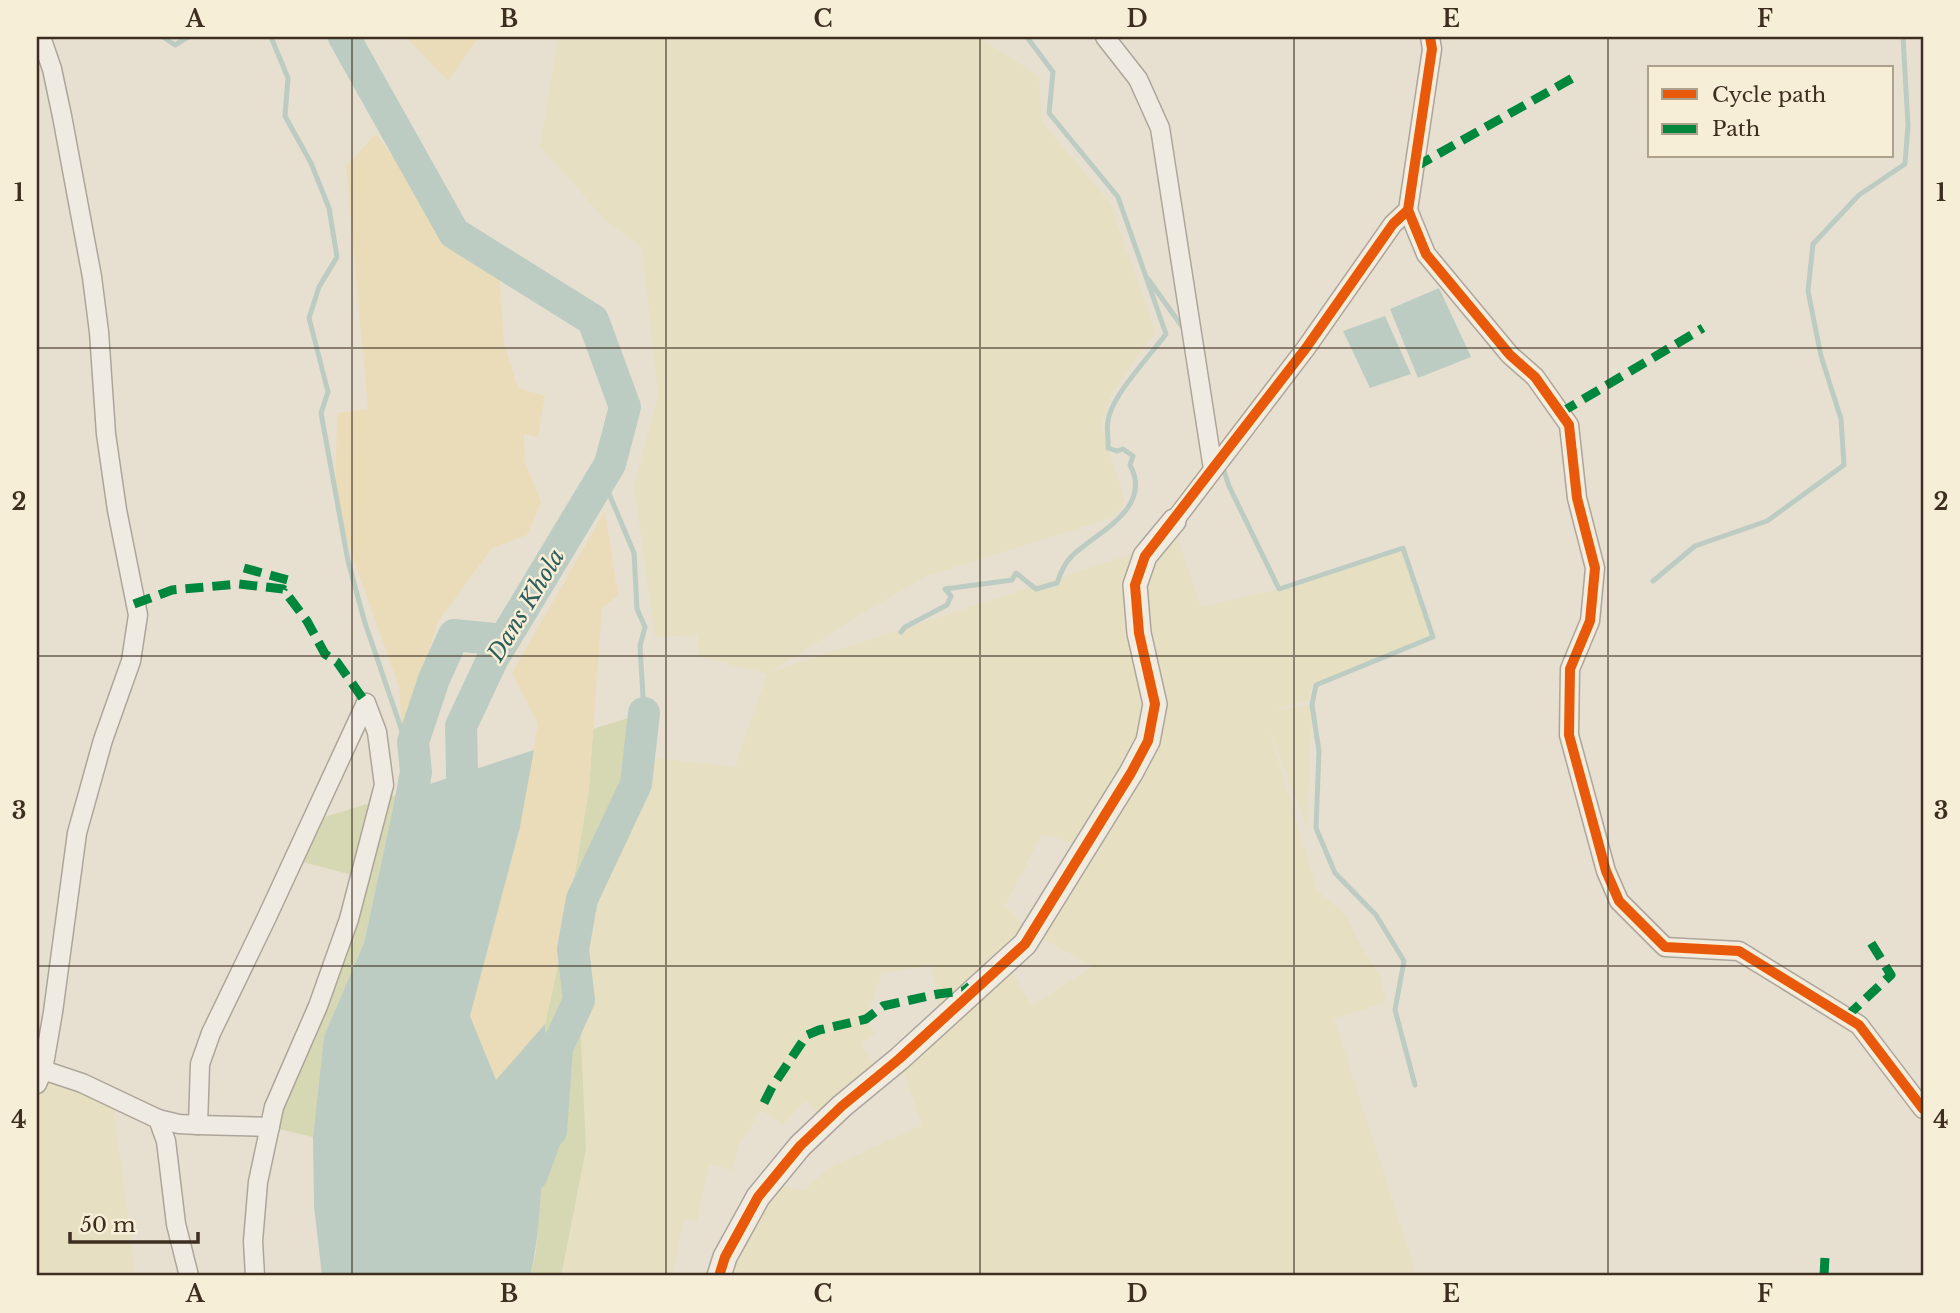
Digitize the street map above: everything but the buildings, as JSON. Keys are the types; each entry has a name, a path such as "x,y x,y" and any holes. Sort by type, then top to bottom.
{"street":[{"path":"41,37 52,69 62,116 92,277 106,434 117,510 138,615 131,661 103,740 77,833 40,1077 82,1083 158,1119 179,1124 270,1126"},
{"path":"1105,37 1138,79 1160,128 1213,469"},
{"path":"1430,37 1432,49 1408,210 1426,254 1510,355 1535,377 1569,425 1577,498 1595,568 1590,621 1570,669 1569,736 1606,871 1619,901 1665,947 1739,951 1859,1025 1923,1109"},
{"path":"719,1276 725,1257 758,1197 800,1146 1025,944 1149,741 1155,704 1139,633 1135,585 1145,556 1306,348 1393,224 1408,210"},
{"path":"198,1125 200,1064 211,1033 366,703 377,732 384,785 349,919 318,1006 274,1107 258,1182 253,1241 255,1276"},
{"path":"158,1119 166,1141 176,1224 190,1276"}],"shaded area":[{"path":"558,37 978,37 1039,76 1042,122 1110,203 1156,333 1111,395 1101,426 1125,501 1114,517 927,576 869,609 770,672 1178,539 1201,607 1279,589 1403,548 1433,637 1312,684 1309,700 1272,710 1312,705 1307,827 1268,726 1317,890 1347,916 1359,943 1381,979 1386,1002 1334,1019 1417,1276 719,1276 767,1185 805,1190 828,1168 922,1125 899,1059 934,1027 938,994 931,966 882,973 867,1016 875,1034 861,1044 881,1074 826,1122 806,1101 783,1124 761,1110 738,1146 733,1170 709,1164 697,1221 684,1219 672,1276 561,1276 586,1149 579,1001 573,949 582,899 636,784 639,756 735,767 767,674 698,656 698,635 655,637 634,486 658,395 642,247 606,221 540,146","holes":["1042,834 1085,847 1032,933 1005,906","1032,933 1093,966 1032,1006 1006,962"]},
{"path":"1439,288 1471,357 1418,378 1390,309"},
{"path":"1385,316 1411,374 1370,388 1343,331"},
{"path":"534,750 520,827 470,1016 496,1080 545,1024 548,1063 547,1122 538,1229 530,1276 322,1276 314,1206 313,1137 324,1036 364,943 396,795"},
{"path":"43,1070 112,1097 136,1276 37,1276 37,1084"}],"green space":[{"path":"644,713 636,784 582,899 573,949 579,1001 586,1149 561,1276 530,1276 536,1252 549,1052 545,1024 564,938 589,789 593,729"},
{"path":"396,795 364,943 324,1036 313,1137 270,1127 360,877 291,859 305,823"}],"sand":[{"path":"406,37 479,37 448,81"},
{"path":"376,134 454,238 499,266 504,344 518,388 545,396 538,437 524,434 525,462 541,502 527,535 492,548 437,623 403,743 399,687 335,507 337,413 368,409 346,166"},
{"path":"605,511 618,595 602,608 589,789 564,938 545,1024 496,1081 470,1016 520,827 538,724 512,673"}],"waterway":[{"path":"163,37 175,45 188,37"},
{"path":"271,37 288,78 285,116 311,163 329,208 337,257 319,287 309,318 328,392 321,413 348,561 365,623 416,772"},
{"name":"Dans Khola","path":"344,37 454,233 593,320 625,407 610,464 492,660 461,726 463,817"},
{"path":"901,632 905,627 947,605 951,596 945,589 1012,580 1016,573 1036,589 1057,583 1070,558 1120,517 1134,494 1135,480 1130,465 1133,456 1123,449 1117,451 1108,448 1108,421 1123,388 1166,334 1118,197 1049,113 1053,72 1027,37"},
{"path":"1653,581 1695,546 1767,521 1844,465 1841,419 1821,356 1808,291 1813,244 1859,195 1905,164 1908,125 1903,37"},
{"path":"1148,279 1186,332"},
{"path":"1222,465 1229,486 1279,589 1403,548 1433,637 1316,685 1312,705 1319,751 1316,828 1335,873 1376,915 1404,961 1395,1010 1415,1085"},
{"path":"602,477 634,553 637,609 645,627 640,646 644,713"},
{"path":"405,832 416,772 413,742 434,679 454,635 504,640"},
{"path":"532,1175 546,1136 551,1131 557,1048 579,1000 573,949 582,899 636,784 644,713"}],"marked path":[{"path":"1415,167 1578,75"},
{"path":"1560,413 1703,328"},
{"path":"244,568 288,580 283,589"},
{"path":"134,604 172,590 239,584 283,589 307,621 325,654 337,662 366,703"},
{"path":"1846,1017 1891,975 1868,938"},
{"path":"764,1103 807,1035 866,1019 883,1006 964,991 970,986"},
{"path":"1824,1276 1825,1257"}],"cycle path":[{"path":"719,1276 725,1257 758,1197 800,1146 1025,944 1131,773 1148,741 1155,704 1139,633 1135,585 1145,556 1306,348 1393,224 1408,210 1432,49 1430,37"},
{"path":"1408,210 1426,254 1510,355 1535,377 1569,425 1577,498 1595,568 1590,621 1570,669 1569,735 1606,871 1619,901 1665,947 1739,951 1859,1025 1923,1109"}]}
